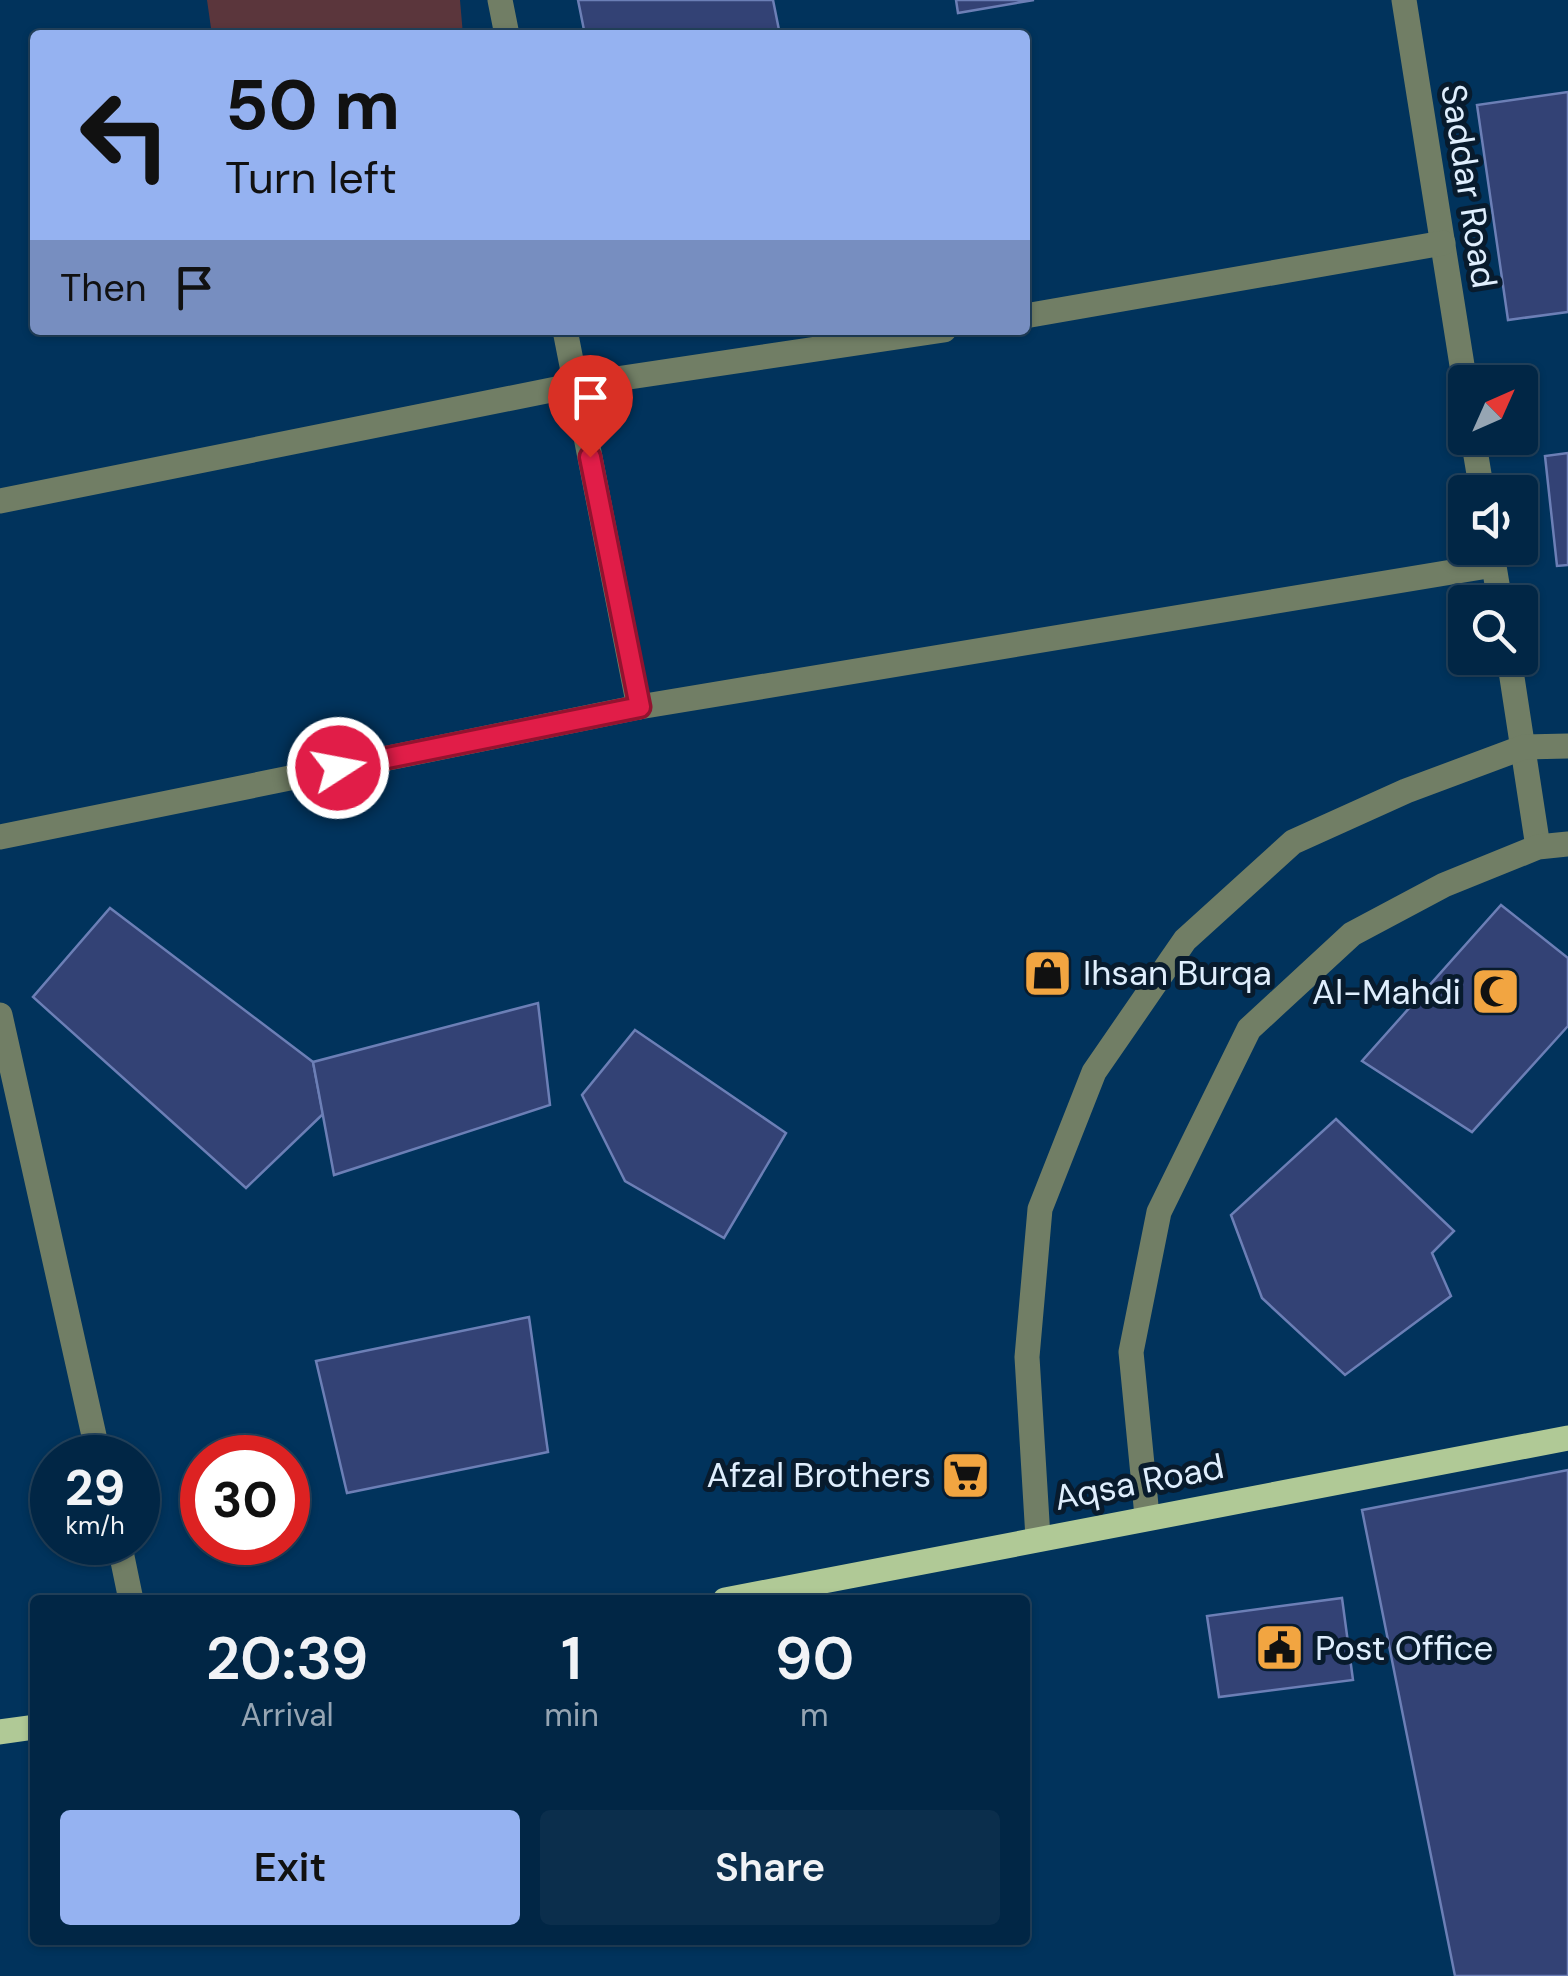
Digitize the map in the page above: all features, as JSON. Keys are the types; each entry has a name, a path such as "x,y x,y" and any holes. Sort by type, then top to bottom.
{"main road":[{"name":"Aqsa Road","path":"749,1595 1568,1438"},
{"path":"0,1732 30,1728"}],"street":[{"path":"500,0 506,30"},
{"name":"Saddar Road","path":"1404,0 1462,365"},
{"path":"1030,315 1443,243"},
{"path":"566,335 640,707"},
{"path":"0,501 576,386 911,335"},
{"path":"0,837 640,707 1448,564"},
{"path":"1512,675 1538,847"},
{"path":"1038,1538 1026,1357 1040,1209 1094,1072 1185,940 1293,842 1406,791 1524,746 1568,746"},
{"path":"1146,1516 1131,1352 1159,1212 1249,1029 1352,934 1444,885 1538,847 1568,844"},
{"path":"0,1015 95,1435"},
{"path":"124,1565 131,1595"}],"shaded area":[{"path":"207,0 460,0 463,30 211,30"}],"building":[{"path":"578,0 773,0 779,30 584,30"},
{"path":"956,0 1034,0 958,13"},
{"path":"1568,92 1568,312 1508,320 1477,105"},
{"path":"1568,453 1568,565 1557,566 1545,456"},
{"name":"Al-Mahdi","path":"1501,905 1568,958 1568,1026 1472,1132 1362,1061"},
{"path":"110,908 313,1062 323,1114 246,1188 33,997"},
{"path":"538,1003 550,1105 334,1175 313,1062"},
{"path":"635,1030 786,1133 724,1238 625,1181 582,1095"},
{"path":"1336,1119 1454,1231 1432,1253 1451,1296 1345,1375 1262,1298 1231,1215"},
{"path":"529,1317 548,1452 347,1493 316,1361"},
{"path":"1568,1470 1568,1976 1455,1976 1362,1510"},
{"name":"Post Office","path":"1342,1598 1353,1680 1219,1697 1207,1616"}],"place":[{"name":"Ihsan Burqa","path":"1048,973"},
{"name":"Al-Mahdi","path":"1496,992"},
{"name":"Afzal Brothers","path":"966,1475"},
{"name":"Post Office","path":"1280,1648"}],"route":[{"path":"338,768 640,707 590,457"}]}
